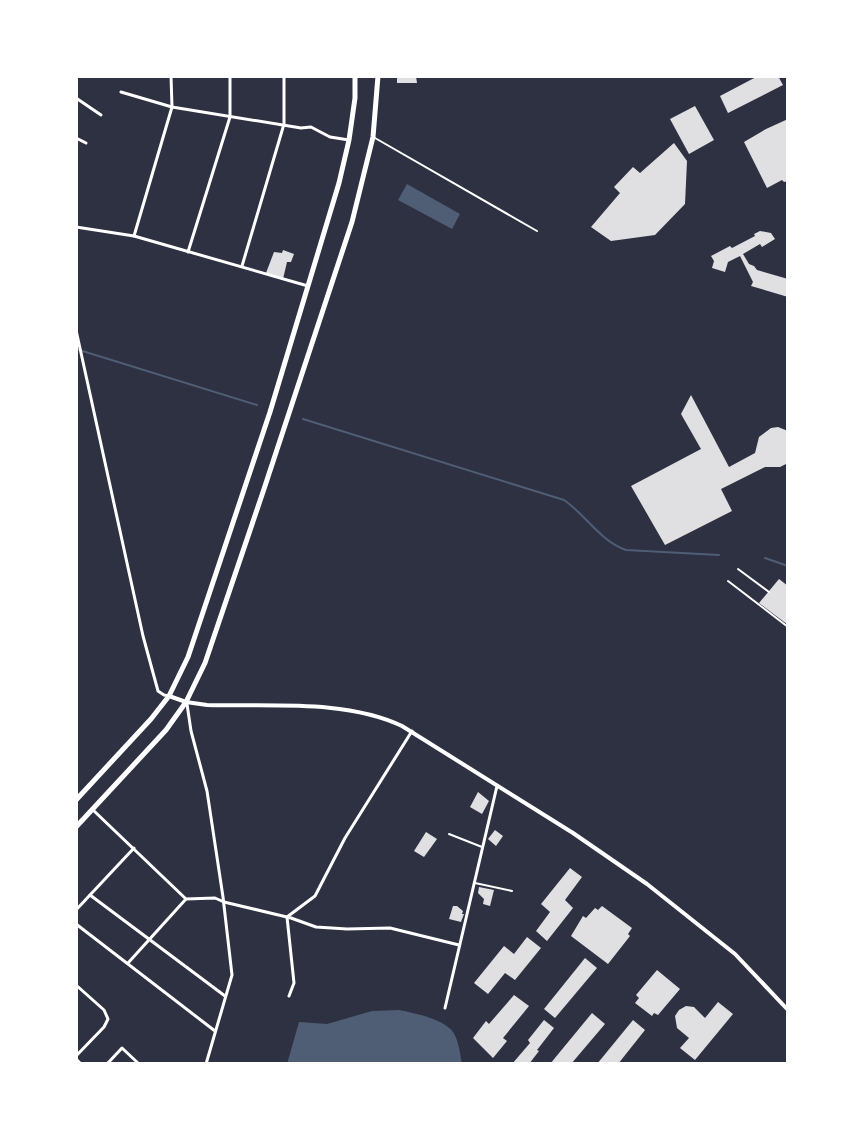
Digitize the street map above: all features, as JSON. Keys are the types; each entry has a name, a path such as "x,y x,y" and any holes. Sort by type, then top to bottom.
{"main road":[{"path":"76,800 151,719 169,696 188,657 225,549 339,183 349,140 355,76"},
{"path":"76,827 166,730 186,702 205,663 352,222 373,137 378,76"}],"street":[{"path":"134,236 172,107 171,76"},
{"path":"188,252 230,117 230,76"},
{"path":"242,267 284,124 284,76"},
{"path":"121,92 172,107 301,128 311,127 330,137 349,140"},
{"path":"76,98 101,115"},
{"path":"373,137 537,231"},
{"path":"76,138 86,143"},
{"path":"76,227 134,236 308,286"},
{"path":"76,330 143,636 156,685 162,694 207,705 352,709 377,715 412,731 583,839 647,884 735,954 788,1010"},
{"path":"738,569 769,592"},
{"path":"728,581 788,627"},
{"path":"186,702 207,791 232,975 206,1064"},
{"path":"287,917 315,896 345,838 412,731"},
{"path":"445,1008 497,786"},
{"path":"92,810 186,899"},
{"path":"449,834 483,847"},
{"path":"76,910 134,848"},
{"path":"474,883 512,891"},
{"path":"90,895 225,996"},
{"path":"128,963 186,899 215,898 316,927 390,928 459,945"},
{"path":"287,917 294,983 289,996"},
{"path":"76,924 215,1031"},
{"path":"76,985 104,1010 108,1019 76,1058 81,1064"},
{"path":"107,1064 122,1048 139,1064"}],"water":[{"path":"407,184 460,214 452,229 398,200"},
{"path":"399,1010 428,1017 449,1027 457,1039 462,1064 287,1064 299,1022 327,1024 372,1011"}],"building":[{"path":"397,76 416,76 417,83 397,83"},
{"path":"758,76 778,76 783,85 728,113 720,96"},
{"path":"695,106 714,140 689,154 670,119"},
{"path":"788,119 788,181 782,180 767,188 744,142"},
{"path":"674,143 687,161 685,204 655,235 611,241 591,227 620,193 614,187 633,167 640,173"},
{"path":"760,231 771,233 775,239 743,254 757,270 788,279 788,297 751,286 753,282 740,256 728,262 725,272 712,268 714,261 711,256 730,246 732,248"},
{"path":"283,250 294,254 291,262 287,262 283,279 266,273 274,252 282,253"},
{"path":"691,395 729,467 755,453 759,437 778,427 788,431 788,463 780,467 765,467 721,489 732,511 665,545 631,486 701,449 681,414"},
{"path":"779,579 788,586 788,625 759,603"},
{"path":"478,792 489,801 482,814 470,807"},
{"path":"495,830 503,836 496,846 488,839"},
{"path":"426,832 437,839 424,857 414,851"},
{"path":"570,868 582,877 565,900 573,908 547,941 536,931 550,912 541,904"},
{"path":"479,887 494,890 490,906 483,904"},
{"path":"453,906 463,911 461,922 449,919"},
{"path":"602,906 632,928 628,934 630,936 608,964 571,936 583,916 586,918 595,908 598,910"},
{"path":"527,937 541,948 515,980 505,973 488,994 474,983 504,946 514,954"},
{"path":"585,958 597,968 555,1018 544,1009"},
{"path":"657,970 680,989 658,1015 654,1013 652,1016 635,1003 639,998 636,995"},
{"path":"514,995 529,1006 503,1038 507,1041 493,1058 473,1038"},
{"path":"718,1002 733,1014 695,1060 680,1048 689,1038 677,1028 675,1016 686,1006 694,1007 705,1018"},
{"path":"592,1013 605,1024 571,1064 550,1064"},
{"path":"544,1020 554,1028 539,1051 529,1064 512,1064 530,1043 528,1040"},
{"path":"633,1020 645,1030 618,1064 597,1064"}],"waterway":[{"path":"76,349 257,405"},
{"path":"303,419 564,500 608,540 626,550 719,555"},
{"path":"765,558 788,566"}]}
